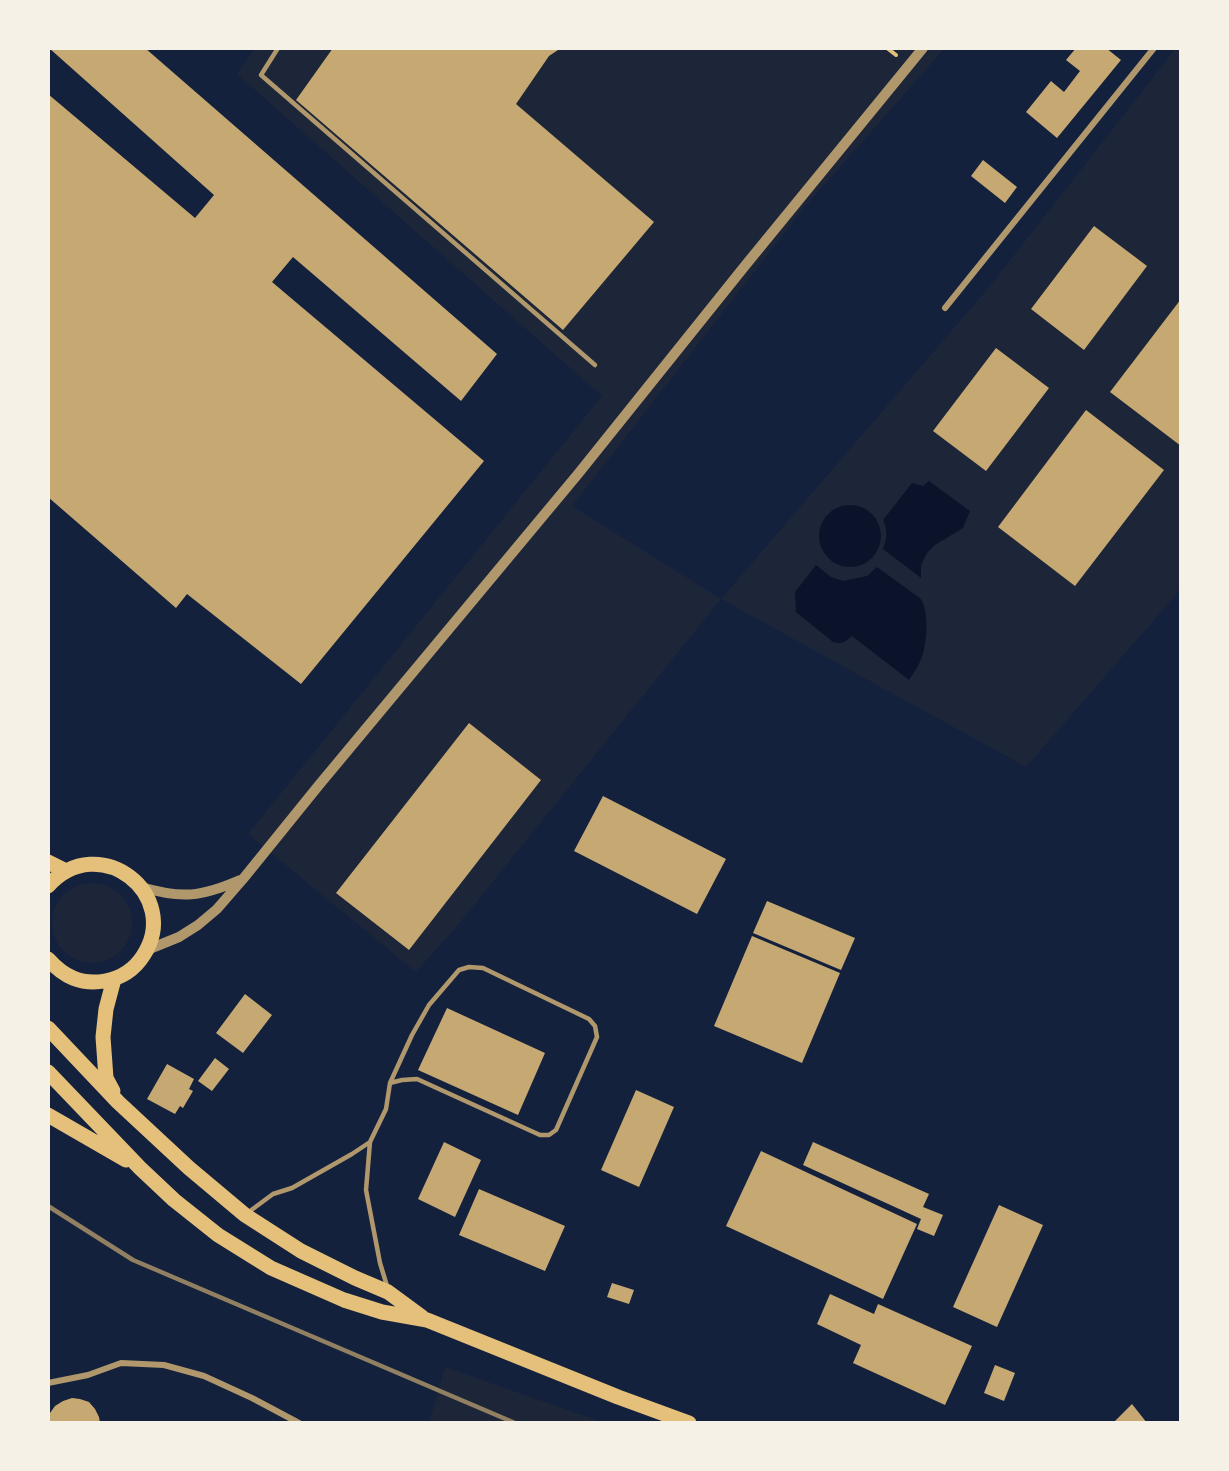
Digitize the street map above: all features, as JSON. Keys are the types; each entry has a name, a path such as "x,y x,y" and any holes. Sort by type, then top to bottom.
{"main road":[{"path":"48,862 66,871"},
{"path":"48,886 66,871 81,865 98,864 114,868 129,876 141,887 149,902 153,918 152,934 147,950 139,963 114,979 95,983 74,979 57,970 48,959"},
{"path":"114,979 106,1010 103,1047 106,1078 118,1102"},
{"path":"48,1028 118,1102 189,1168 245,1215 301,1251 388,1292 427,1320"},
{"path":"48,1072 174,1200 218,1235 271,1268 344,1300 382,1312 427,1320 689,1423"},
{"path":"48,1115 140,1168"}],"street":[{"path":"147,950 179,937 198,926 217,909 243,879 578,474 923,48"},
{"path":"945,309 1154,48"},
{"path":"141,887 159,892 189,895 219,889 243,879"},
{"path":"48,1383 87,1375 121,1363 164,1365 204,1376 299,1423"}],"lane":[{"path":"278,48 261,75 595,365"},
{"path":"388,1292 366,1190 370,1142 386,1108 390,1083 429,1005 459,970 483,968 589,1019 595,1026 597,1037 556,1130 549,1135 540,1135 417,1079 390,1083"},
{"path":"245,1215 273,1194 291,1188 370,1142"}],"shaded area":[{"path":"255,48 945,48 803,209 572,506 721,599 457,926 416,972 248,834 602,396 237,74"},
{"path":"1176,48 1181,48 1181,589 1026,767 721,599 990,286"},
{"path":"929,481 970,511 963,528 935,545 927,553 921,565 921,578 883,549 886,527 883,520 912,483 923,486"},
{"path":"844,505 856,505 872,514 879,524 881,536 879,548 872,558 856,567 844,567 833,562 824,553 819,542 819,530 824,519 833,510"},
{"path":"816,565 831,577 843,581 867,576 877,567 921,599 926,613 926,641 922,658 909,680 852,636 843,642 833,642 796,612 795,592"},
{"path":"92,883 107,886 120,895 129,908 132,923 129,938 120,951 107,960 92,963 77,960 64,951 55,938 52,923 55,908 64,895 77,886"},
{"path":"445,1367 605,1423 429,1423"}],"building":[{"path":"49,48 145,48 497,354 461,401 293,257 272,282 484,461 301,684 187,594 176,608 48,497 48,94 195,218 214,195"},
{"path":"333,48 561,48 549,56 516,104 654,222 563,330 296,100"},
{"path":"1076,48 1106,48 1121,60 1057,138 1026,112 1051,81 1064,92 1080,71 1066,60"},
{"path":"983,160 1017,187 1005,203 971,176"},
{"path":"1094,226 1147,266 1084,350 1031,309"},
{"path":"1181,299 1181,446 1110,392"},
{"path":"996,348 1049,388 986,471 933,431"},
{"path":"1086,410 1164,470 1075,586 998,527"},
{"path":"469,723 541,780 409,950 336,893"},
{"path":"603,796 726,859 697,914 574,851"},
{"path":"767,901 855,938 841,970 753,933"},
{"path":"752,936 840,973 802,1063 714,1026"},
{"path":"245,994 272,1015 243,1053 216,1033"},
{"path":"447,1008 545,1053 518,1115 418,1070"},
{"path":"215,1058 229,1069 212,1091 198,1081"},
{"path":"167,1064 194,1079 189,1089 193,1091 183,1108 180,1106 175,1114 147,1099"},
{"path":"636,1090 674,1107 639,1187 601,1170"},
{"path":"444,1142 481,1160 455,1217 418,1199"},
{"path":"813,1142 929,1194 923,1207 943,1215 934,1236 917,1229 921,1219 803,1165"},
{"path":"761,1151 917,1224 883,1299 726,1226"},
{"path":"479,1189 565,1226 545,1271 459,1235"},
{"path":"999,1205 1043,1225 997,1327 953,1307"},
{"path":"612,1283 634,1290 629,1304 607,1297"},
{"path":"830,1294 874,1314 878,1304 972,1346 945,1405 853,1363 861,1345 817,1324"},
{"path":"995,1365 1015,1373 1004,1401 984,1393"},
{"path":"72,1398 89,1402 95,1409 100,1423 48,1423 50,1413 55,1406"},
{"path":"1132,1404 1147,1423 1113,1423"}],"railway":[{"path":"48,1206 133,1260 515,1423"}]}
